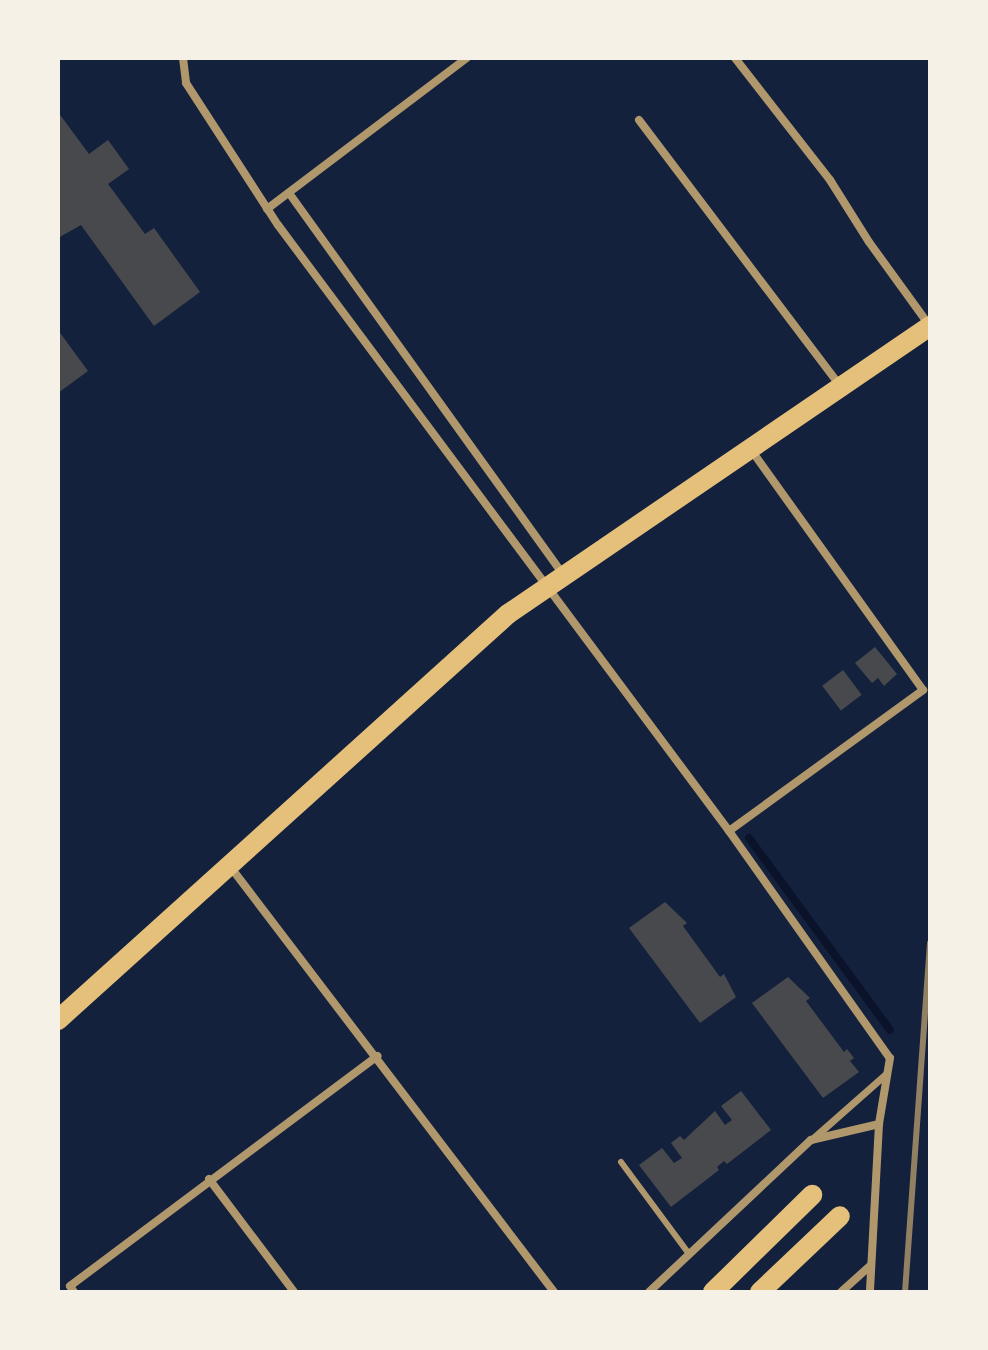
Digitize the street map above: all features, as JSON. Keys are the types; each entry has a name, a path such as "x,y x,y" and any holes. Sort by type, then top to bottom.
{"main road":[{"path":"58,1020 508,614 930,326"},
{"path":"713,1292 812,1195"},
{"path":"760,1292 840,1216"}],"street":[{"path":"183,58 186,83 267,209 544,587 729,831 890,1058 879,1124 870,1292"},
{"path":"267,209 467,58"},
{"path":"735,58 830,180 869,242 930,326"},
{"path":"639,120 842,387"},
{"path":"289,193 563,574"},
{"path":"729,831 923,690 751,450"},
{"path":"228,865 377,1056 554,1292"},
{"path":"74,1292 70,1286 377,1056"},
{"path":"649,1292 887,1073"},
{"path":"811,1140 879,1124"},
{"path":"209,1179 294,1292"},
{"path":"841,1292 871,1265"}],"lane":[{"path":"621,1162 689,1254"}],"building":[{"path":"58,112 89,154 108,140 129,169 108,184 145,234 154,228 200,292 154,326 81,225 58,238"},
{"path":"58,330 88,371 58,393"},
{"path":"875,647 897,674 884,686 878,678 872,683 855,663"},
{"path":"843,670 862,695 841,710 822,686"},
{"path":"665,902 687,923 683,926 720,977 724,974 736,997 700,1023 629,928"},
{"path":"788,977 810,998 806,1001 844,1052 847,1049 854,1058 850,1061 859,1072 823,1098 752,1003"},
{"path":"741,1091 771,1130 727,1164 724,1161 717,1167 719,1170 671,1207 639,1165 662,1148 674,1163 682,1158 671,1143 680,1136 684,1140 715,1111 725,1125 732,1120 721,1106"}],"waterway":[{"path":"749,838 890,1030"}],"railway":[{"path":"905,1292 930,943"}]}
